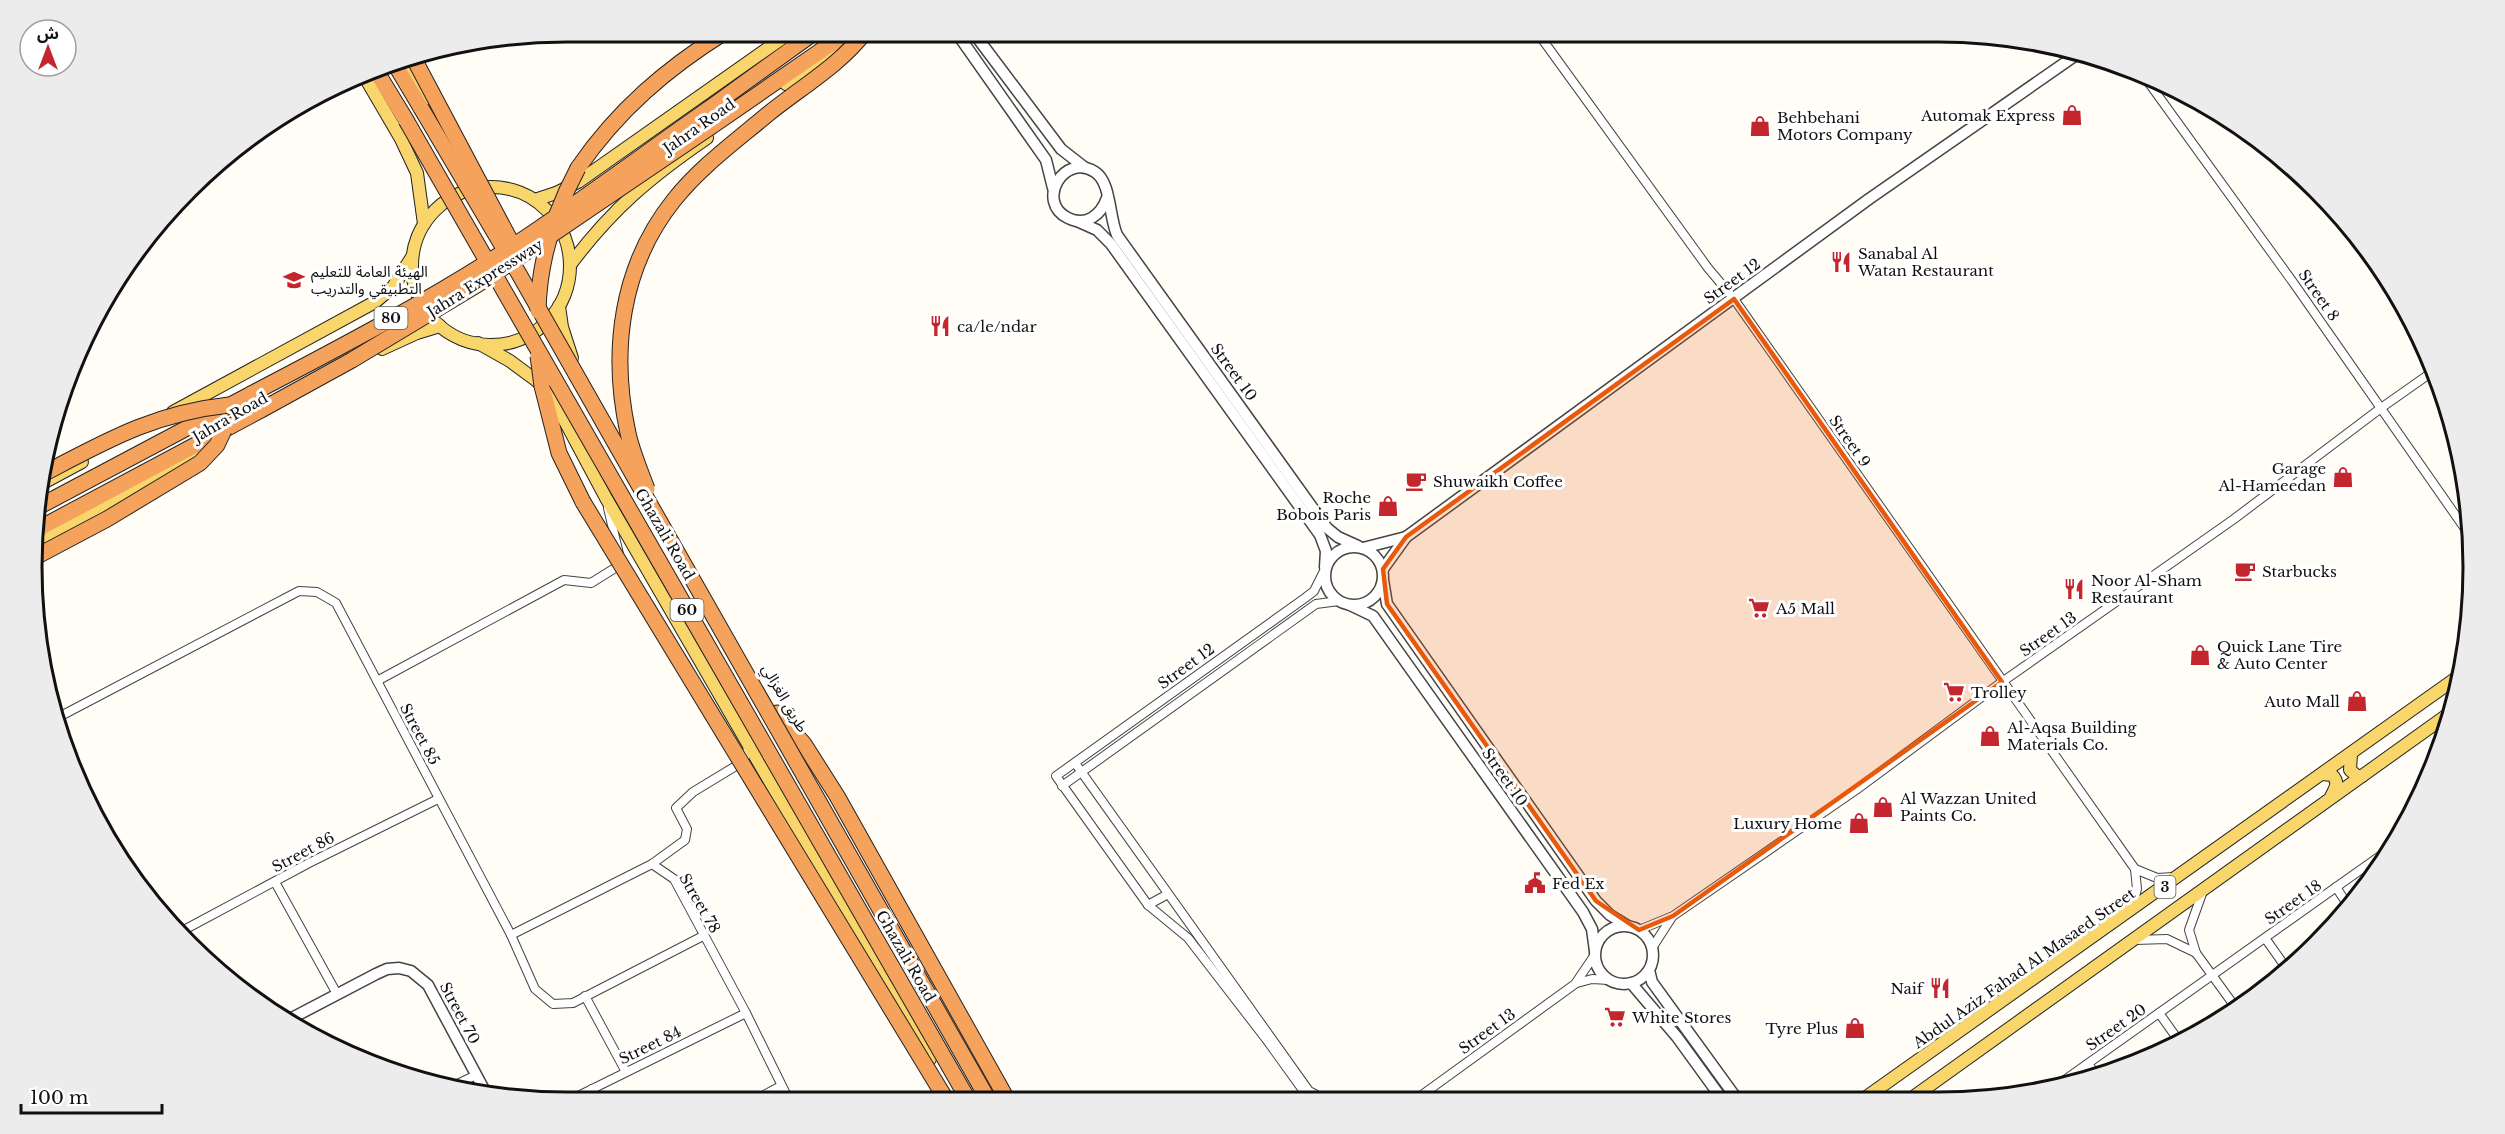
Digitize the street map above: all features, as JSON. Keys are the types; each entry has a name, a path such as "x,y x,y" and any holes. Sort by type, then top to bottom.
{"highway":[{"path":"708,42 629,105 601,134 567,189 551,233 542,278 538,340 542,386 559,453 574,486 941,1092"},
{"name":"Jahra Expressway","path":"46,503 392,318 528,236 801,42"},
{"name":"Jahra Expressway","path":"44,526 224,430 396,334 529,252 834,42"},
{"path":"657,520 628,435 621,394 618,352 621,325 634,268 658,220 683,190 743,134 843,56 855,42"},
{"path":"417,64 524,267 534,302"},
{"name":"Ghazali Road","path":"398,70 534,302 984,1092"},
{"name":"Ghazali Road","path":"380,77 964,1092"},
{"path":"51,470 136,426 173,414 229,405"},
{"path":"42,553 107,519 200,463 217,445 224,430"},
{"path":"777,713 804,744 837,796 1003,1092"}],"main road":[{"name":"Jahra Road","path":"535,200 556,194 578,182 777,42"},
{"name":"Jahra Road","path":"570,265 608,218 657,174 848,42"},
{"path":"409,67 454,144 496,187"},
{"path":"367,81 401,139 417,173 424,224"},
{"path":"478,343 502,344 525,337 544,324 559,306 568,286 570,265 564,235 547,210 535,200 496,187 479,188 462,193 442,205 424,224 413,256 416,289 425,309 440,326 510,361 537,381 551,395 606,498 949,1092"},
{"name":"Jahra Road","path":"49,479 375,302 393,287 413,256"},
{"name":"طريق الغزالي","path":"559,306 562,327 572,358 992,1092"},
{"name":"Jahra Road","path":"43,541 357,363 406,338 440,326"},
{"name":"Abdul Aziz Fahad Al Masaed Street","path":"1874,1092 2132,911 2450,683"},
{"name":"3","path":"1920,1092 2440,720"},
{"path":"2351,754 2350,770 2353,774 2362,776"},
{"path":"2322,774 2332,775 2336,779 2337,785 2331,797"}],"street":[{"path":"963,42 1046,160 1055,204 1059,212 1076,221 1096,216 1103,208 1107,198 1103,179 1096,172 1070,159 1061,149 981,42"},
{"name":"Street 9","path":"1544,42 1708,268 1734,299 2135,869"},
{"name":"Street 12","path":"1383,574 1406,537 1869,199 2070,59"},
{"name":"Street 8","path":"2152,88 2461,523"},
{"path":"1053,190 1057,180 1064,172 1084,167"},
{"name":"Street 10","path":"1107,198 1117,235 1320,535 1326,552 1325,569"},
{"name":"Street 10","path":"1076,221 1097,230 1111,244 1327,528 1338,537 1361,547"},
{"name":"Street 13","path":"1633,928 1673,916 1856,790 2002,682 2234,519 2427,376"},
{"path":"377,681 564,579 586,583 597,581 610,573 618,563 619,554 606,498"},
{"name":"Street 12","path":"1361,547 1406,537"},
{"path":"1350,546 1361,547 1372,552 1383,574 1375,596 1359,605 1345,603 1327,589 1325,569 1335,553 1350,546"},
{"name":"Street 12","path":"1325,569 1314,591 1305,598 1056,776 1062,786 1316,604 1345,603"},
{"name":"Street 10","path":"1383,574 1387,604 1446,690 1596,901 1610,915 1633,928"},
{"name":"Street 85","path":"63,715 299,591 317,592 336,603 510,934 535,989 553,1004 573,1003 703,936"},
{"name":"Street 10","path":"1345,603 1372,616 1570,894 1592,929 1594,954"},
{"path":"510,934 652,864 685,840 687,829 676,808 681,802 744,761 748,746"},
{"path":"1075,763 1312,1092"},
{"path":"1062,786 1148,904 1188,938 1266,1038 1304,1092"},
{"name":"Street 86","path":"187,928 309,863 438,799"},
{"name":"Street 18","path":"2212,975 2374,860"},
{"name":"Street 78","path":"652,864 674,879 746,1012 785,1092"},
{"path":"2135,869 2157,878 2178,877"},
{"path":"2132,911 2138,889 2135,869"},
{"path":"275,882 337,994"},
{"path":"2205,887 2189,930 2196,953 2232,1003"},
{"name":"Street 18","path":"2336,887 2344,900"},
{"path":"1148,904 1168,894"},
{"name":"Street 13","path":"1652,948 1673,916"},
{"path":"1617,927 1633,928 1647,937 1652,948 1653,959 1649,970 1642,978 1631,983 1620,984 1609,980 1597,968 1594,954 1598,940 1606,932 1617,927"},
{"name":"Street 18","path":"2265,938 2283,963"},
{"path":"2131,941 2167,939 2196,953"},
{"name":"Street 13","path":"1575,984 1594,954"},
{"name":"Street 70","path":"295,1016 387,969 399,968 421,977 429,985 482,1085"},
{"path":"1649,970 1652,982 1732,1092"},
{"name":"Street 20","path":"2073,1074 2212,975"},
{"name":"Street 13","path":"1426,1092 1575,984 1592,979 1609,980"},
{"path":"1631,983 1677,1037 1717,1092"},
{"path":"585,996 626,1072"},
{"name":"Street 84","path":"586,1092 746,1012"},
{"name":"Street 20","path":"2159,1013 2175,1035"},
{"name":"Street 20","path":"2088,1064 2092,1069"},
{"path":"463,1081 476,1075"},
{"path":"770,1092 782,1086"}],"highlighted area":[{"path":"1734,299 2002,682 1673,916 1639,930 1596,901 1387,604 1383,569 1406,537"}],"place":[{"name":"Automak Express","path":"2072,115"},
{"name":"Behbehani Motors Company","path":"1760,126"},
{"name":"Sanabal Al Watan Restaurant","path":"1841,262"},
{"name":"الهيئة العامة للتعليم التطبيقي والتدريب","path":"294,280"},
{"name":"ca/le/ndar","path":"940,326"},
{"name":"Garage Al-Hameedan","path":"2343,477"},
{"name":"Shuwaikh Coffee","path":"1416,481"},
{"name":"Roche Bobois Paris","path":"1388,506"},
{"name":"Starbucks","path":"2245,571"},
{"name":"Noor Al-Sham Restaurant","path":"2074,589"},
{"name":"A5 Mall","path":"1759,608"},
{"name":"Quick Lane Tire & Auto Center","path":"2200,655"},
{"name":"Trolley","path":"1954,692"},
{"name":"Auto Mall","path":"2357,701"},
{"name":"Al-Aqsa Building Materials Co.","path":"1990,736"},
{"name":"Al Wazzan United Paints Co.","path":"1883,807"},
{"name":"Luxury Home","path":"1859,823"},
{"name":"Fed Ex","path":"1535,883"},
{"name":"Naif","path":"1940,988"},
{"name":"White Stores","path":"1615,1017"},
{"name":"Tyre Plus","path":"1855,1028"}]}
